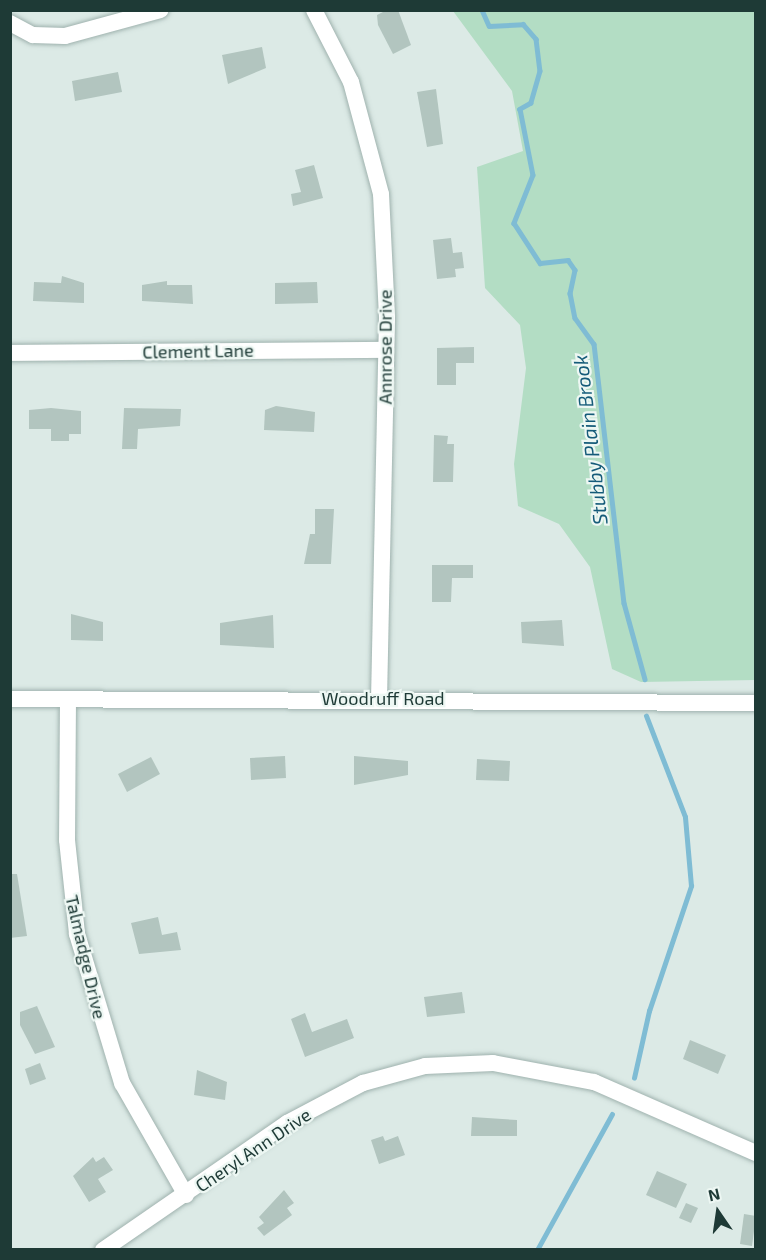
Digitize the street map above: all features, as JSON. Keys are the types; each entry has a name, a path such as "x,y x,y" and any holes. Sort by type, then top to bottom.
{"street":[{"path":"10,23 33,35 65,36 161,10"},
{"name":"Annrose Drive","path":"314,10 351,82 381,194 386,350 379,697"},
{"name":"Clement Lane","path":"10,353 386,350"},
{"name":"Woodruff Road","path":"10,699 379,697 756,703"},
{"name":"Talmadge Drive","path":"68,699 67,840 77,934 122,1083 186,1195"},
{"name":"Cheryl Ann Drive","path":"103,1250 186,1195 287,1123 363,1083 425,1066 459,1063 540,1068 594,1082 756,1153"}],"green space":[{"path":"453,11 755,11 755,680 641,682 612,669 590,567 559,524 518,506 514,464 526,368 520,325 485,288 477,167 523,151 512,91"}],"building":[{"path":"387,10 398,10 411,45 393,54 378,25 377,15"},
{"path":"262,47 266,68 228,84 222,55"},
{"path":"118,72 122,92 75,101 72,81"},
{"path":"436,89 443,144 427,147 417,92"},
{"path":"314,165 323,198 293,206 291,194 301,192 295,170"},
{"path":"451,238 453,253 462,252 464,268 455,269 456,277 437,279 433,240"},
{"path":"62,276 84,283 84,303 33,301 34,282 61,283"},
{"path":"167,281 167,285 192,285 193,304 142,301 142,285"},
{"path":"317,282 318,303 275,304 275,283"},
{"path":"474,347 474,363 456,363 456,385 437,385 437,348"},
{"path":"276,406 315,412 314,432 264,430 265,410"},
{"path":"51,408 81,411 81,434 69,434 69,441 51,441 51,429 29,429 29,410"},
{"path":"124,408 181,409 180,426 138,429 137,449 122,449"},
{"path":"434,435 448,436 447,444 454,444 453,482 433,482"},
{"path":"315,509 334,509 331,564 304,564 310,534 315,534"},
{"path":"432,565 473,565 473,578 452,578 451,602 432,602"},
{"path":"71,614 103,622 103,641 71,640"},
{"path":"273,615 274,648 220,645 220,623"},
{"path":"562,620 564,646 522,643 521,622"},
{"path":"285,756 286,778 251,780 250,758"},
{"path":"354,756 408,761 408,775 354,785"},
{"path":"151,757 160,774 127,792 118,774"},
{"path":"477,759 510,761 509,781 476,780"},
{"path":"10,874 17,874 27,936 10,938"},
{"path":"158,917 162,935 177,932 181,950 139,954 131,923"},
{"path":"462,992 465,1013 427,1017 424,997"},
{"path":"37,1006 55,1047 35,1054 20,1025 20,1012"},
{"path":"305,1013 312,1032 347,1019 354,1038 305,1057 291,1019"},
{"path":"690,1040 726,1055 718,1074 683,1059"},
{"path":"40,1063 46,1079 30,1085 25,1069"},
{"path":"197,1070 227,1082 225,1100 194,1095"},
{"path":"472,1117 517,1120 517,1136 471,1136"},
{"path":"383,1136 385,1141 398,1136 405,1155 379,1164 371,1140"},
{"path":"93,1157 96,1162 104,1157 113,1170 98,1179 106,1192 89,1202 73,1176"},
{"path":"657,1171 687,1184 676,1208 646,1195"},
{"path":"284,1190 294,1203 287,1208 292,1215 264,1236 257,1228 264,1223 259,1217"},
{"path":"686,1203 698,1208 691,1223 679,1218"},
{"path":"744,1214 756,1216 752,1246 740,1244"}],"waterway":[{"name":"Stubby Plain Brook","path":"482,10 489,26 523,24 536,39 540,71 531,103 520,109 533,175 514,223 540,263 568,260 575,270 570,293 575,318 594,344 624,603 645,679"},
{"name":"Stubby Plain Brook","path":"634,1078 649,1011 691,886 685,817 646,716"},
{"name":"Stubby Plain Brook","path":"537,1250 612,1114"}]}
